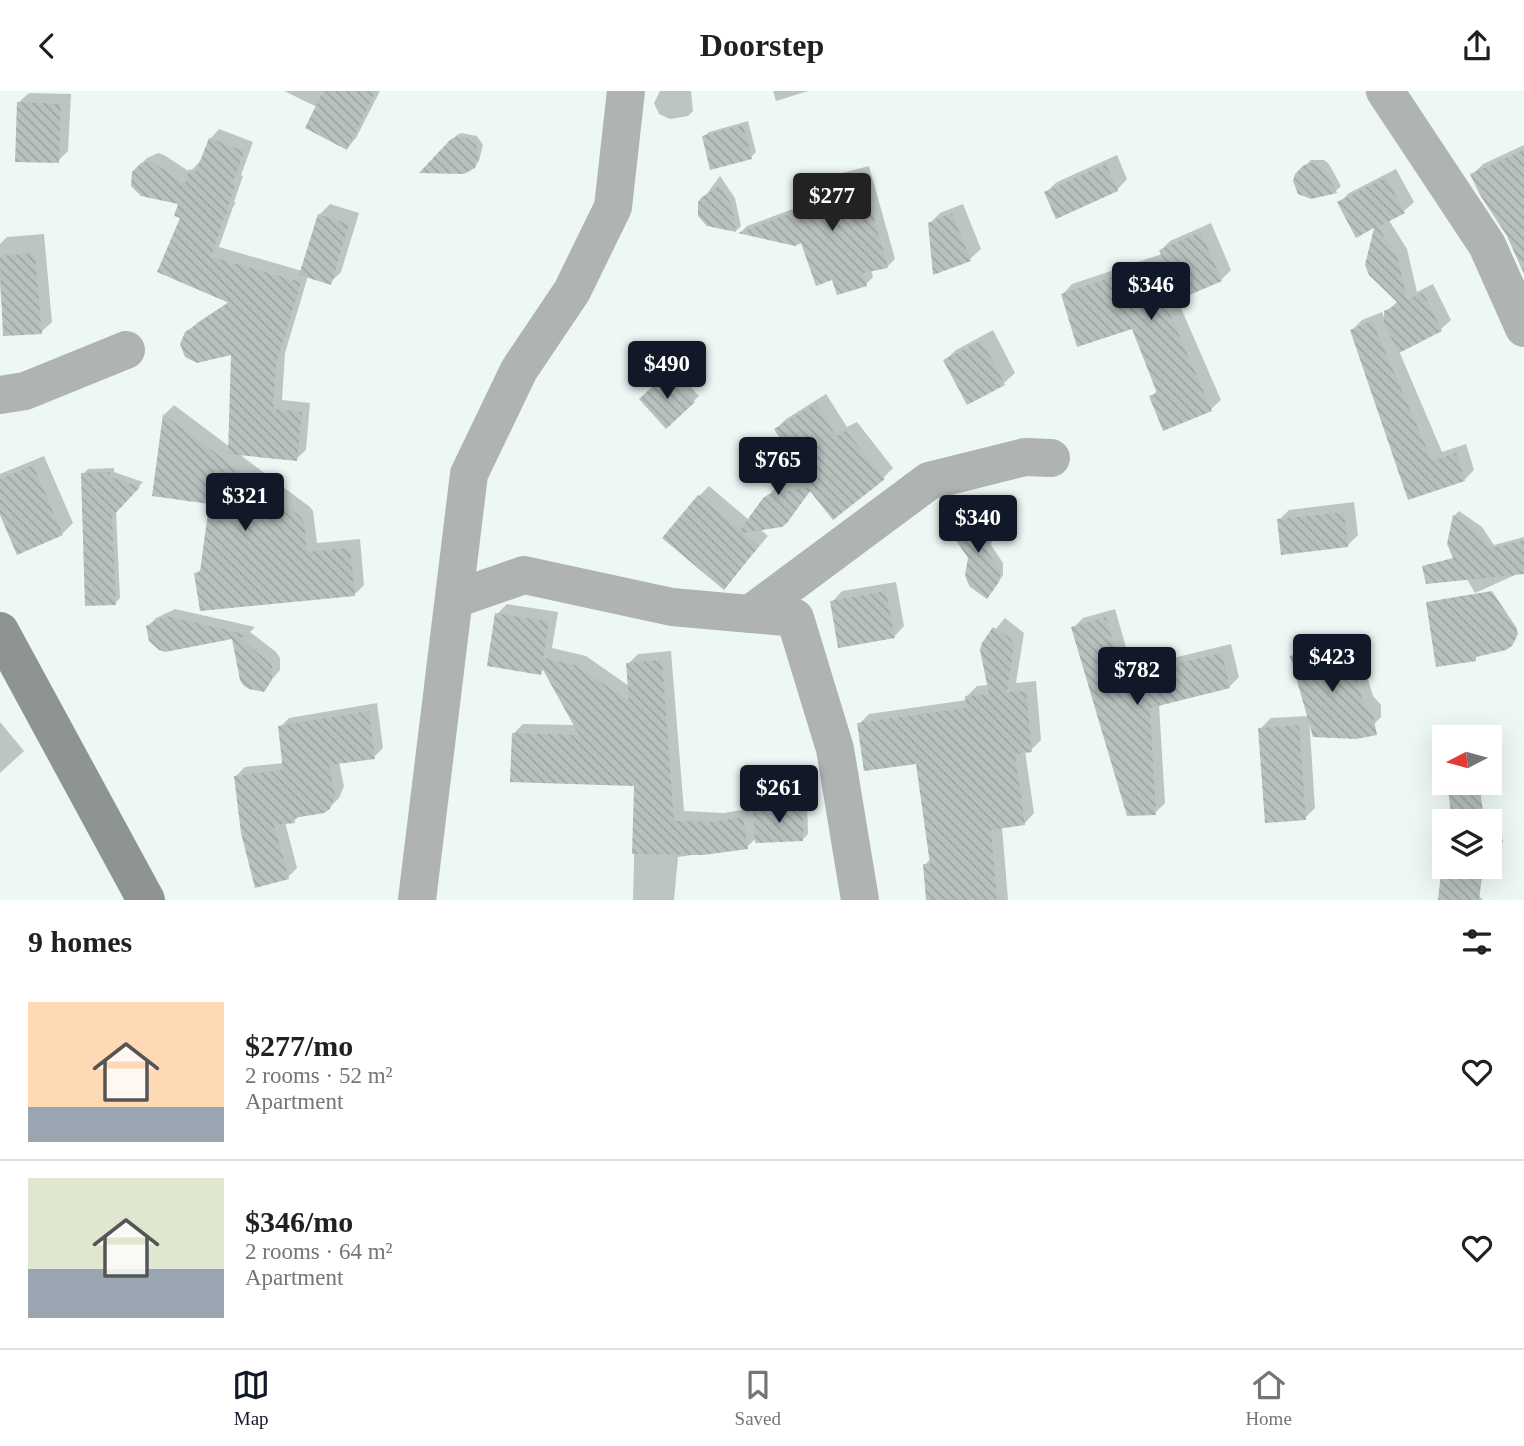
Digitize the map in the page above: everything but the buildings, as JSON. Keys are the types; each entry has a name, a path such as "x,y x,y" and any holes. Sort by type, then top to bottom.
{"main road":[{"path":"0,631 146,900"}],"street":[{"path":"417,900 469,474 519,370 572,291 612,207 626,91"},
{"path":"1385,91 1487,245 1524,328"},
{"path":"0,395 25,391 126,350"},
{"path":"750,614 929,481 1025,457 1051,459"},
{"path":"455,599 524,575 672,607 795,618 835,749 860,900"}]}
